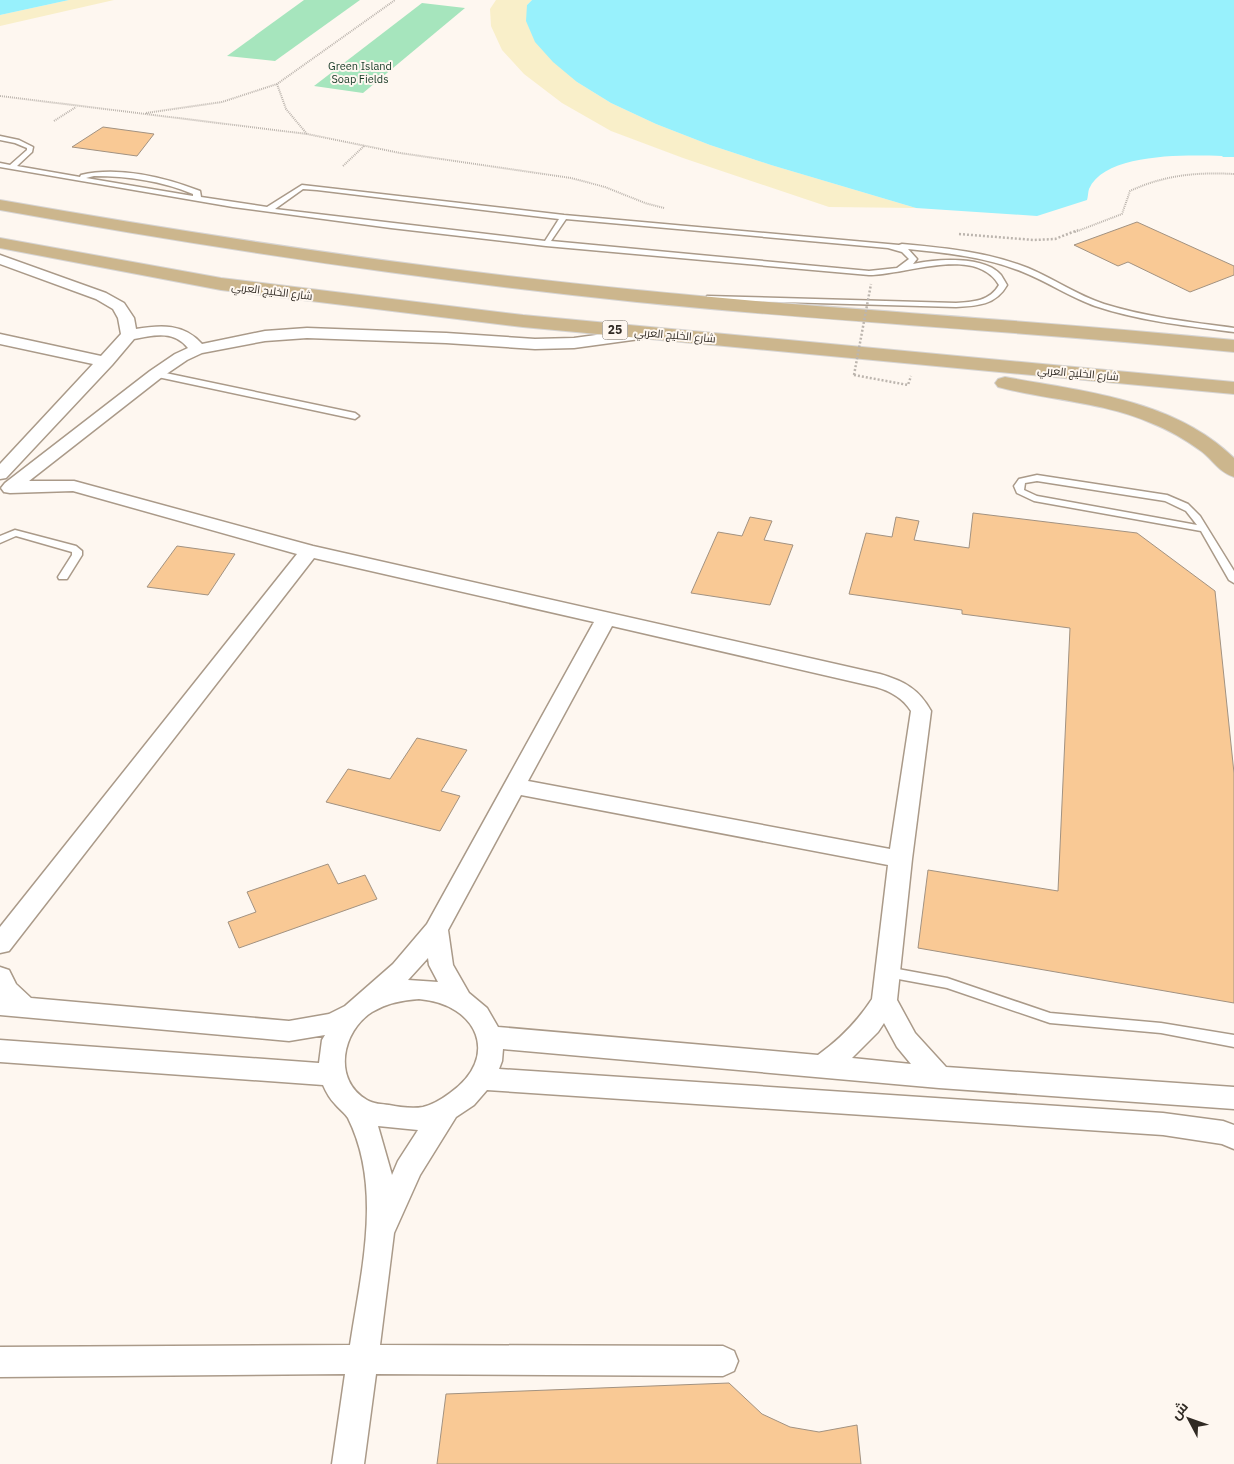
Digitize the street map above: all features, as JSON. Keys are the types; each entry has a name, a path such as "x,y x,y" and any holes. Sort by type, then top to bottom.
{"main road":[{"path":"0,205 233,245 466,277 638,296 1234,346"},
{"name":"شارع الخليج العربي","path":"0,243 220,284 523,321 1234,388"},
{"path":"934,360 994,380 1096,398 1136,410 1190,434 1219,455 1234,470"}],"street":[{"path":"0,260 101,296 119,306 126,318 129,335"},
{"path":"4,486 22,451 129,335 150,331 172,330 184,334 198,349"},
{"path":"4,486 50,457 156,374 198,349 265,336 307,333 555,344 605,340 647,333"},
{"path":"0,339 106,362"},
{"path":"0,456 22,451"},
{"path":"50,457 62,476 74,486"},
{"path":"4,486 74,486 309,551 880,680 902,689 911,696 921,711 900,859 884,1001 869,1025 848,1047 822,1067"},
{"path":"0,944 309,551"},
{"path":"348,1464 380,1238 382,1209 376,1156 368,1131 357,1108 340,1092 332,1075 333,1043 358,1010 404,969 436,930 606,619"},
{"path":"515,786 900,859"},
{"path":"436,930 441,965 459,998"},
{"path":"0,977 13,999 12,1006 289,1031 334,1023 378,997 411,989 444,992 459,998 473,1008 484,1022 490,1037 490,1058 482,1078 467,1096 446,1110 422,1118 393,1118 357,1108"},
{"path":"884,1001 906,1040 939,1077"},
{"path":"490,1037 939,1077 1234,1098"},
{"path":"0,1051 332,1075"},
{"path":"482,1078 1163,1124 1223,1133 1234,1137"},
{"path":"380,1238 408,1169 446,1110"},
{"path":"0,1362 362,1359 723,1361"}],"lane":[{"path":"0,138 17,141 30,147 30,151 12,167"},
{"path":"0,165 268,210 546,244 868,273 903,269 934,262 962,263 992,271 1002,280 1003,285 998,294 988,300 956,305 638,296"},
{"path":"76,178 100,174 168,183 197,193 198,199"},
{"path":"268,210 302,187 564,217 944,250 984,257 1028,272 1081,298 1109,308 1167,322 1234,330"},
{"path":"546,244 564,217"},
{"path":"884,245 902,249 912,256 912,262 903,269"},
{"path":"156,374 356,416"},
{"path":"1204,529 1034,498 1020,491 1019,486 1022,481 1037,478 1167,498 1186,506 1194,512 1216,547 1234,580"},
{"path":"0,540 15,533 73,548 77,551 77,555 63,577"},
{"path":"887,972 947,984 1050,1018 1162,1028 1234,1040"}],"path":[{"path":"140,114 222,102 277,84 395,0"},
{"path":"277,84 286,109 307,134"},
{"path":"0,96 76,107 307,134 400,153 571,178 605,187 645,203 667,208"},
{"path":"54,122 76,107"},
{"path":"343,166 364,146"},
{"path":"956,234 1034,240 1055,239 1122,214 1130,191 1153,179 1199,173 1234,174"},
{"path":"871,284 854,375 908,385"}],"green space":[{"name":"Green Island Soap Fields","path":"304,0 360,0 275,61 227,56"},
{"name":"Green Island Soap Fields","path":"422,3 465,8 363,93 314,86"}],"sand":[{"path":"69,0 114,0 0,26 0,15"},
{"path":"496,0 532,0 527,5 577,82 611,103 656,124 710,145 916,208 829,207 683,158 611,131 562,103 524,74 502,50 491,26 490,9"}],"water":[{"path":"0,0 69,0 0,15"},
{"path":"532,0 1234,0 1234,157 1170,156 1129,162 1112,168 1098,177 1089,189 1087,200 1037,216 916,208 710,145 656,124 611,103 577,82 553,62 535,42 526,21 527,5"}],"building":[{"path":"103,127 154,134 137,156 72,147"},
{"path":"1137,222 1234,266 1234,275 1190,292 1128,262 1118,266 1074,245"},
{"path":"973,513 1137,533 1215,591 1234,773 1234,1003 918,948 928,870 1058,891 1070,628 962,614 962,610 849,594 866,533 892,537 896,517 919,521 914,540 969,548"},
{"path":"750,517 772,521 764,540 793,545 770,605 691,593 718,532 742,536"},
{"path":"177,546 235,554 208,595 147,587"},
{"path":"417,738 467,750 441,791 460,796 440,831 326,802 348,769 390,779"},
{"path":"328,864 338,884 365,875 377,899 239,948 228,922 256,912 247,892"},
{"path":"729,1383 762,1414 790,1427 819,1432 857,1425 861,1464 437,1464 446,1394"}]}
